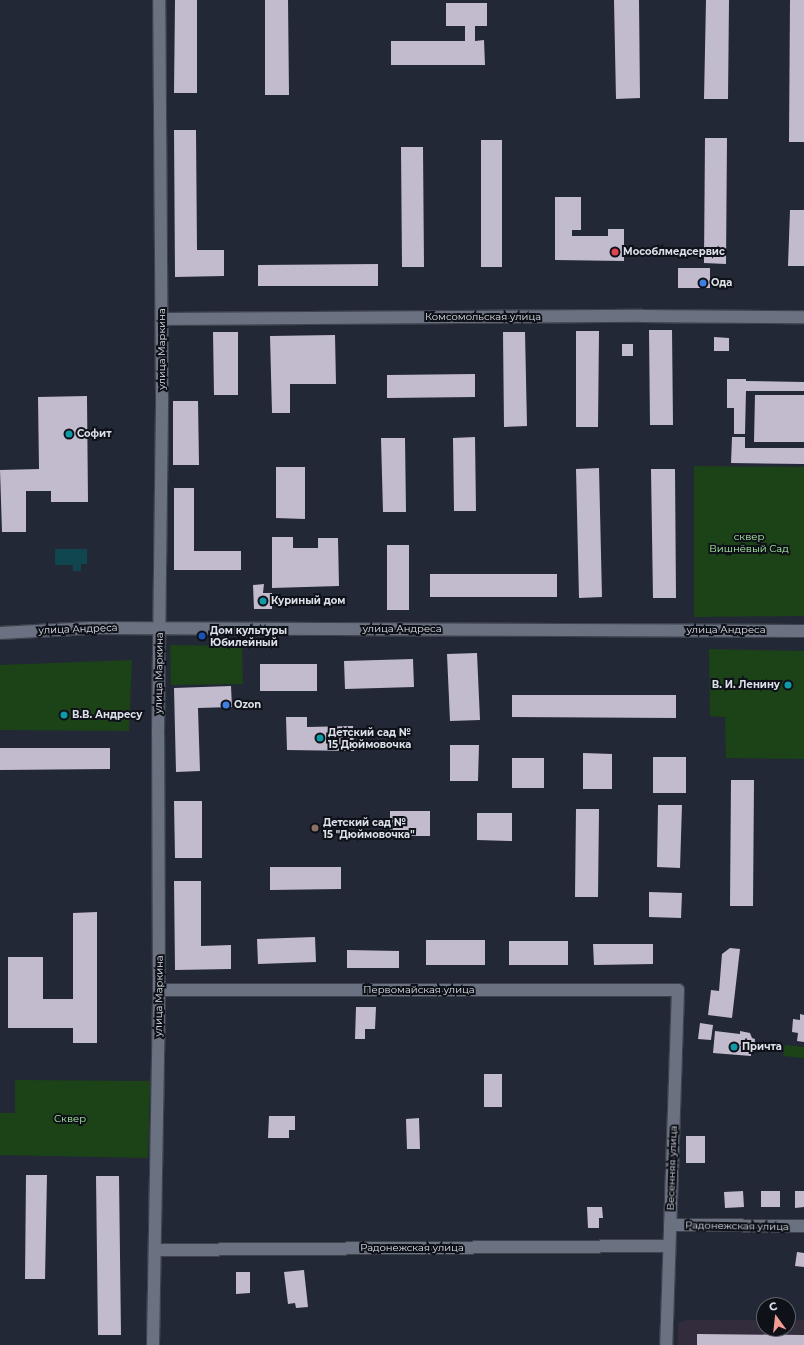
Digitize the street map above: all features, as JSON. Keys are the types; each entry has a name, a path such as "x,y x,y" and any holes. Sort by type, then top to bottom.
{"street":[{"name":"улица Маркина","path":"153,1345 159,990 158,734 162,318 159,0"},
{"name":"Комсомольская улица","path":"162,318 618,316 804,317"},
{"name":"улица Андреса","path":"0,633 91,628 804,631"},
{"name":"Первомайская улица","path":"159,990 678,990"},
{"name":"Весенняя улица","path":"666,1345 678,990"},
{"name":"Радонежская улица","path":"670,1225 804,1226"},
{"name":"Радонежская улица","path":"154,1250 669,1246"}],"shaded area":[{"path":"55,549 87,549 87,564 81,564 81,571 73,571 73,565 55,565"},
{"path":"687,1320 756,1320 756,1337 796,1337 796,1320 804,1320 804,1345 678,1345 678,1323"}],"green space":[{"name":"сквер Вишнёвый Сад","path":"694,466 804,467 804,616 694,617"},
{"path":"170,645 242,646 243,684 171,685"},
{"path":"709,649 804,651 804,759 726,758 725,717 710,716"},
{"path":"132,660 129,731 0,730 0,665"},
{"path":"785,1045 804,1047 804,1058 783,1056"},
{"name":"Сквер","path":"15,1080 150,1081 148,1158 0,1155 0,1113 15,1113"}],"building":[{"path":"175,0 197,0 197,93 174,93"},
{"path":"265,0 288,0 289,95 265,95"},
{"path":"614,0 639,0 640,98 616,99"},
{"path":"706,0 729,0 728,99 704,99"},
{"path":"790,0 804,0 804,142 789,142"},
{"path":"446,3 487,3 487,26 475,26 475,41 484,40 485,65 391,65 391,41 465,41 465,26 446,26"},
{"path":"174,130 196,130 197,250 224,250 224,276 175,277"},
{"path":"705,138 727,138 726,264 704,263"},
{"path":"481,140 502,140 502,267 481,267"},
{"path":"401,147 423,147 424,267 402,267"},
{"path":"555,197 581,197 581,230 572,230 572,236 608,236 608,229 624,229 624,261 555,260"},
{"path":"790,210 804,210 804,266 788,266"},
{"path":"378,264 378,286 258,286 258,265"},
{"path":"678,268 710,268 710,288 678,288"},
{"path":"649,330 672,330 673,425 650,425"},
{"path":"576,331 599,331 598,427 576,427"},
{"path":"213,332 238,332 238,395 214,395"},
{"path":"503,332 525,332 527,426 504,427"},
{"path":"335,335 336,384 290,384 290,413 272,413 270,336"},
{"path":"714,337 729,338 729,351 714,351"},
{"path":"622,344 633,344 633,356 622,356"},
{"path":"475,374 475,397 387,398 387,375"},
{"path":"727,379 746,379 746,381 804,382 804,391 746,391 745,434 734,434 734,408 727,408"},
{"path":"755,395 804,395 804,442 754,442"},
{"path":"87,396 88,502 51,502 51,491 26,491 26,532 2,532 0,470 39,469 38,397"},
{"path":"173,401 198,401 199,465 173,465"},
{"path":"475,437 476,511 454,511 453,438"},
{"path":"732,437 745,437 745,448 804,448 804,464 731,463"},
{"path":"381,438 405,438 406,512 383,512"},
{"path":"276,467 305,467 305,519 276,518"},
{"path":"599,468 602,597 579,598 576,469"},
{"path":"651,469 675,469 676,598 653,598"},
{"path":"174,488 194,488 194,551 241,551 241,570 174,570"},
{"path":"272,537 293,537 293,548 318,548 318,538 338,538 339,586 272,588"},
{"path":"387,545 409,545 409,610 387,610"},
{"path":"430,574 557,574 557,597 430,597"},
{"name":"Куриный дом","path":"264,584 263,593 272,593 272,609 254,609 253,585"},
{"path":"477,653 480,720 450,721 447,654"},
{"path":"413,659 414,687 345,689 344,661"},
{"path":"260,664 317,664 317,691 260,691"},
{"path":"231,686 232,707 198,708 200,771 176,772 174,688"},
{"path":"512,695 676,695 676,718 512,717"},
{"name":"Детский сад № 15 Дюймовочка","path":"286,717 307,717 307,727 353,726 354,751 287,750"},
{"path":"450,745 479,745 478,781 450,781"},
{"path":"0,748 110,748 110,769 0,770"},
{"path":"583,753 612,754 612,789 583,789"},
{"path":"653,757 686,757 686,793 653,793"},
{"path":"512,758 544,758 544,788 512,788"},
{"path":"731,780 754,780 753,906 730,906"},
{"path":"174,801 202,801 202,858 175,858"},
{"path":"658,805 682,805 680,868 657,867"},
{"path":"576,809 599,809 598,897 575,897"},
{"path":"390,811 430,811 430,836 390,836"},
{"path":"477,813 512,813 512,841 477,840"},
{"path":"270,867 341,867 341,889 270,890"},
{"path":"174,881 201,881 201,946 231,945 231,969 175,970"},
{"path":"649,892 682,893 681,918 649,917"},
{"path":"97,912 97,1043 73,1043 73,1028 8,1028 8,957 43,957 43,999 73,999 73,913"},
{"path":"315,937 316,962 258,964 257,939"},
{"path":"426,940 485,940 485,965 426,965"},
{"path":"509,941 568,941 568,965 509,965"},
{"path":"593,944 653,944 653,964 594,965"},
{"path":"730,948 740,949 732,1018 708,1015 711,990 719,991 722,954"},
{"path":"347,950 399,951 399,968 347,968"},
{"path":"356,1007 376,1007 375,1029 365,1029 365,1039 355,1039"},
{"path":"800,1014 804,1015 804,1042 797,1041 798,1033 792,1032 793,1019 800,1020"},
{"path":"700,1023 713,1025 711,1040 698,1039"},
{"name":"Причта","path":"715,1031 740,1034 740,1031 750,1033 752,1038 755,1039 754,1052 751,1052 751,1056 713,1053"},
{"path":"484,1074 502,1074 502,1107 484,1107"},
{"path":"269,1116 295,1116 295,1130 289,1130 289,1138 268,1138"},
{"path":"419,1118 420,1149 407,1149 406,1119"},
{"path":"686,1136 705,1136 705,1163 686,1163"},
{"path":"26,1175 47,1175 45,1279 25,1279"},
{"path":"96,1176 119,1176 121,1335 98,1335"},
{"path":"743,1191 744,1207 725,1208 724,1192"},
{"path":"761,1191 780,1191 780,1207 761,1207"},
{"path":"795,1191 804,1191 804,1207 795,1208"},
{"path":"587,1207 602,1207 603,1218 599,1218 599,1228 588,1228"},
{"path":"797,1252 804,1253 804,1267 795,1266"},
{"path":"304,1270 308,1307 296,1308 295,1303 288,1304 284,1272"},
{"path":"236,1272 250,1272 250,1293 236,1294"},
{"path":"697,1334 756,1335 756,1337 796,1337 796,1335 804,1335 804,1345 697,1345"}],"place":[{"name":"Мособлмедсервис","path":"615,252"},
{"name":"Ода","path":"703,283"},
{"name":"Софит","path":"69,434"},
{"name":"Куриный дом","path":"263,601"},
{"name":"Дом культуры Юбилейный","path":"202,636"},
{"name":"В. И. Ленину","path":"788,685"},
{"name":"Ozon","path":"226,705"},
{"name":"В.В. Андресу","path":"64,715"},
{"name":"Детский сад № 15 Дюймовочка","path":"320,738"},
{"name":"Детский сад № 15 \"Дюймовочка\"","path":"315,828"},
{"name":"Причта","path":"734,1047"}]}
